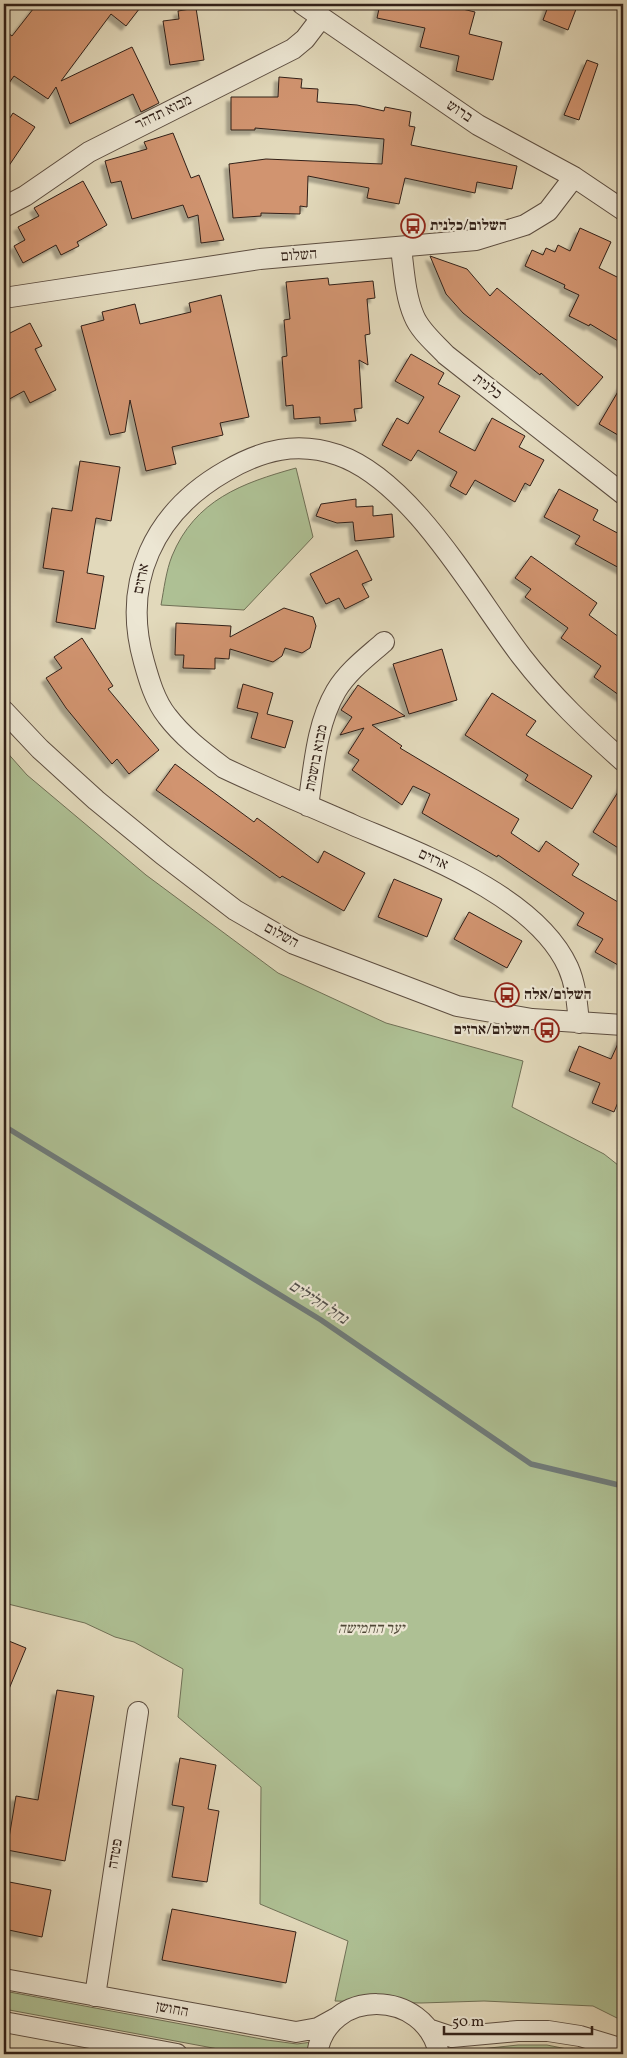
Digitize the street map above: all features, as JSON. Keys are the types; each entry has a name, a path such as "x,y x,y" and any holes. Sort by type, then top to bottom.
{"street":[{"name":"ברוש","path":"302,4 478,125 615,199 623,210"},
{"name":"מבוא תדהר","path":"4,207 25,196 52,175 97,147 293,49 305,39 321,18"},
{"name":"השלום","path":"4,298 260,259 476,240 525,225 548,211 574,176"},
{"name":"כלנית","path":"401,248 407,293 414,317 425,332 446,355 623,494"},
{"name":"ארזים","path":"579,1023 575,986 567,966 555,946 537,926 518,910 459,872 224,768 193,745 166,714 150,683 140,648 137,614 138,584 148,552 165,523 188,497 248,458 273,450 304,448 338,455 367,471 397,492 422,520 523,658 553,695 623,761"},
{"name":"מבוא בושמת","path":"308,806 321,727 336,691 354,667 384,642"},
{"name":"השלום","path":"4,711 40,749 96,800 162,854 235,910 294,944 457,1006 532,1019 623,1025"},
{"name":"פטדה","path":"95,1996 138,1712"},
{"name":"החושן","path":"4,1979 296,2032 318,2028 356,2007 376,2003 396,2006 408,2012 428,2029"},
{"path":"317,2054 326,2031 338,2017"},
{"path":"4,2022 88,2046 177,2054"},
{"path":"428,2029 452,2037 518,2031 548,2031 580,2036 623,2049"},
{"path":"428,2029 437,2045 438,2054"}],"green space":[{"path":"296,468 313,537 244,610 161,605 172,556 193,521 222,497 239,488 257,480"},
{"name":"יער החמישה","path":"4,749 27,775 146,875 278,973 386,1023 523,1061 512,1107 604,1154 623,1169 623,2021 593,2006 484,2001 421,2003 335,2001 348,1941 260,1904 261,1787 178,1717 183,1669 134,1642 115,1637 85,1623 4,1603"},
{"path":"4,1991 267,2040 297,2044 312,2042 309,2054 245,2054 4,2009"},
{"path":"518,2045 547,2045 592,2054 462,2054 480,2049"}],"building":[{"path":"37,4 143,4 126,26 111,14 61,81 132,47 159,103 141,112 133,94 70,124 56,87 48,99 14,76 4,90 4,30 12,36"},
{"path":"380,4 442,4 475,12 469,34 502,42 493,80 456,71 459,56 420,47 425,28 377,18"},
{"path":"549,4 578,4 568,30 543,20"},
{"path":"196,8 204,60 170,65 163,21 179,19 178,11"},
{"path":"587,60 598,64 579,120 564,115"},
{"path":"279,77 302,79 301,88 318,89 317,102 357,105 384,111 385,107 411,112 409,126 415,127 411,145 517,166 512,189 477,182 475,193 405,178 399,204 367,198 369,188 308,176 307,207 300,206 300,214 261,213 261,216 233,218 229,164 266,159 382,164 384,139 255,128 255,130 231,130 231,97 278,97"},
{"path":"13,113 35,127 4,173 4,127"},
{"path":"173,133 191,178 199,175 224,240 201,243 198,215 188,218 183,205 132,219 121,181 111,183 105,161 147,149 144,142"},
{"path":"83,181 107,225 77,242 79,246 61,255 56,245 23,263 14,246 25,240 18,227 39,216 34,208"},
{"path":"580,228 611,242 599,268 623,280 623,344 590,324 589,326 569,316 579,295 564,288 565,285 525,266 532,250 543,255 546,248 555,252 558,245 570,251"},
{"path":"430,256 467,269 490,296 497,288 603,377 578,406 541,373 540,375 463,313 446,294"},
{"path":"328,278 329,285 373,281 375,298 367,299 370,334 365,335 368,365 359,360 362,408 354,409 356,421 320,424 320,417 294,419 293,405 286,406 282,357 287,356 284,320 290,319 286,282"},
{"path":"221,295 249,417 220,423 223,435 172,447 176,464 146,471 130,400 125,432 110,435 81,326 104,320 102,312 135,304 140,324 191,312 189,303"},
{"path":"30,323 42,346 35,349 56,390 30,403 24,391 4,402 4,336"},
{"path":"411,354 444,373 438,384 460,396 439,432 475,451 492,418 525,436 519,447 544,460 530,486 525,483 515,502 475,480 466,495 450,486 457,472 418,450 411,461 382,445 397,418 408,424 424,397 395,381"},
{"path":"623,383 623,438 599,424"},
{"path":"80,461 120,467 111,521 96,518 87,573 104,576 95,629 56,622 64,571 43,568 52,508 72,511"},
{"path":"559,489 598,510 593,520 623,536 623,570 575,544 580,536 544,517"},
{"path":"356,499 356,507 373,506 373,516 392,514 394,537 355,541 353,522 337,523 316,516 321,504"},
{"path":"357,550 372,580 362,584 369,597 345,609 339,598 326,604 310,574"},
{"path":"531,556 597,603 589,615 623,640 623,698 594,677 601,666 561,638 568,628 525,597 531,589 515,578"},
{"path":"284,608 313,617 316,626 310,648 302,653 285,648 282,656 273,662 230,649 229,659 215,658 215,669 183,668 184,655 175,655 176,623 231,626 230,637"},
{"path":"82,638 113,686 108,689 159,750 129,774 117,759 112,764 66,708 46,678 62,668 54,657"},
{"path":"442,649 457,700 409,714 393,664"},
{"path":"243,684 273,693 267,714 293,721 285,748 251,738 258,713 237,708"},
{"path":"358,685 405,716 372,725 402,746 400,748 519,819 511,833 539,852 546,841 579,864 572,875 623,905 623,955 618,965 595,952 603,939 577,925 584,913 498,855 497,857 422,813 430,794 413,786 402,805 352,770 359,760 348,753 364,728 340,735 352,717 341,710"},
{"path":"492,693 536,721 526,735 592,776 572,809 525,780 528,775 465,735"},
{"path":"175,764 254,822 257,818 318,863 324,851 365,873 344,911 282,876 280,878 156,790"},
{"path":"623,784 623,851 593,832"},
{"path":"394,879 442,899 427,937 378,917"},
{"path":"469,912 522,941 507,968 454,939"},
{"path":"621,1037 623,1037 623,1090 614,1112 592,1103 600,1083 569,1071 579,1046 611,1059"},
{"path":"4,1639 26,1648 4,1701"},
{"path":"57,1690 94,1696 65,1861 7,1850 16,1796 38,1800"},
{"path":"180,1758 216,1765 208,1809 219,1811 207,1882 172,1877 184,1807 172,1805"},
{"path":"4,1881 51,1890 42,1937 4,1929"},
{"path":"172,1909 296,1932 286,1983 162,1960"}],"waterway":[{"name":"נחל חלילים","path":"4,1126 321,1320 531,1464 623,1486"}],"place":[{"name":"השלום/כלנית","path":"413,226"},
{"name":"השלום/אלה","path":"507,995"},
{"name":"השלום/ארזים","path":"547,1030"}]}
